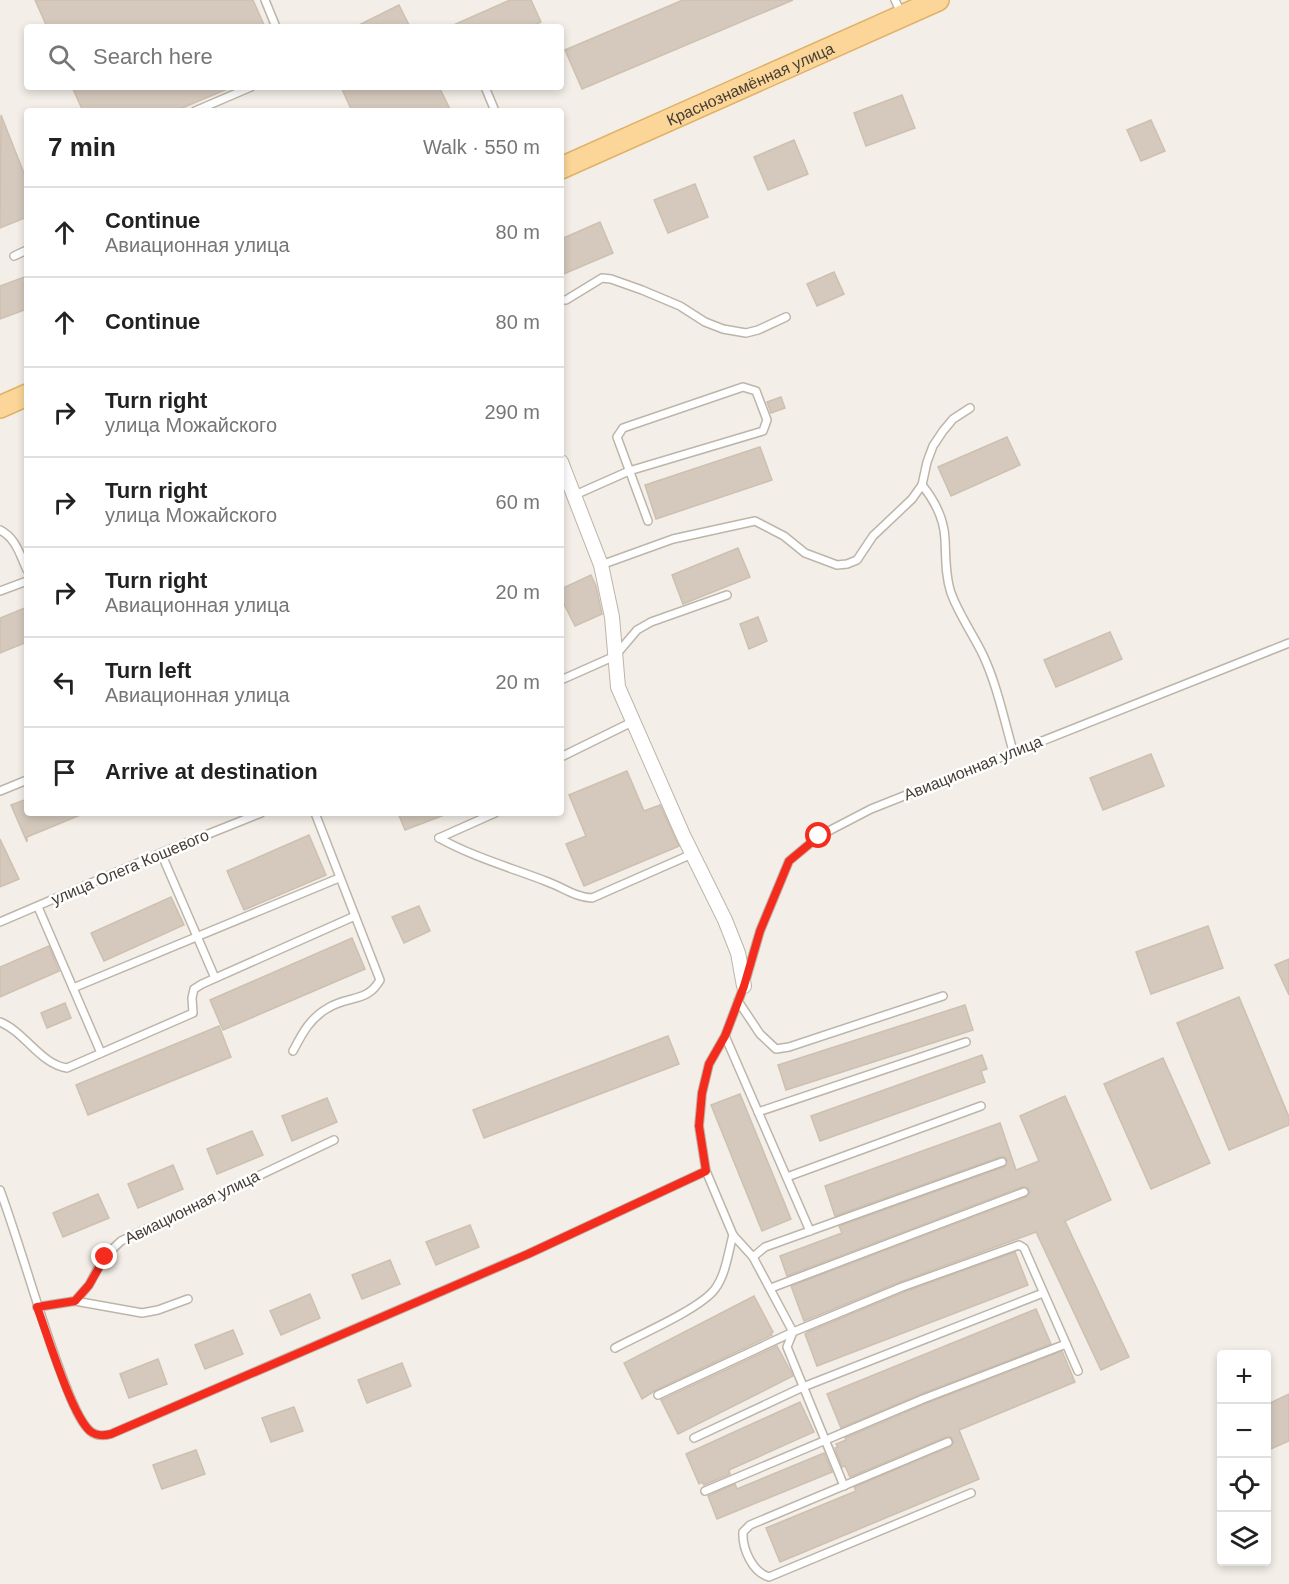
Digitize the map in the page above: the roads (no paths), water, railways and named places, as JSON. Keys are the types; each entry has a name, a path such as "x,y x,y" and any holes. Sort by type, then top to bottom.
{"main road":[{"name":"Краснознамённая улица","path":"564,167 899,8 938,0"},
{"path":"0,406 24,396"}],"street":[{"path":"564,469 601,565 612,617 618,687 729,931 738,953 744,986"}],"lane":[{"path":"265,0 275,24"},
{"path":"202,108 244,90"},
{"path":"486,90 494,108"},
{"path":"14,256 24,251"},
{"path":"564,300 602,278 642,290 680,306 705,322 723,329 746,333 786,317"},
{"path":"575,495 629,471 762,431 767,420 756,391 743,387 623,428 617,437 629,471 648,521"},
{"path":"601,565 673,539 754,521 784,536 805,553 837,565 857,560 873,536 912,499 922,485 933,446 953,419 970,408"},
{"path":"922,485 934,499 940,513 945,537 945,566 950,591 957,609 983,655 998,696 1013,751"},
{"path":"0,530 8,534 16,544 24,563"},
{"path":"0,591 24,582"},
{"path":"564,679 615,656 637,630 651,622 727,595"},
{"name":"Авиационная улица","path":"793,1332 753,1257 733,1235 706,1171 699,1126 702,1093 709,1064 725,1036 744,986 760,931 789,861 819,836 871,809 1289,643"},
{"path":"564,755 632,722"},
{"path":"0,791 24,781"},
{"name":"улица Олега Кошевого","path":"0,922 254,816"},
{"path":"293,1051 314,1017 344,1000 366,996 374,991 380,980 316,816"},
{"path":"488,816 439,838 456,848 556,885 579,897 592,898 692,854"},
{"path":"161,853 214,978"},
{"path":"73,988 339,878"},
{"path":"38,907 101,1053"},
{"path":"0,1022 11,1027 56,1066 67,1068 193,1013 194,989 214,978 355,916"},
{"path":"738,1001 760,1034 776,1049 789,1047 943,996"},
{"path":"725,1036 810,1231"},
{"path":"758,1112 966,1042"},
{"path":"787,1177 981,1106"},
{"name":"Авиационная улица","path":"75,1301 89,1285 105,1257 121,1241 334,1140"},
{"path":"753,1257 765,1247 1002,1162"},
{"path":"0,1190 37,1307 66,1386 83,1423 91,1432 102,1436 528,1254 706,1171"},
{"path":"771,1288 1024,1192"},
{"path":"615,1348 703,1302 715,1289 723,1275 733,1235"},
{"path":"658,1395 793,1332 902,1287 1019,1245 1024,1248 1078,1371"},
{"path":"694,1438 803,1387 1043,1293"},
{"path":"37,1307 75,1301 142,1312 158,1310 188,1299"},
{"path":"793,1332 787,1347 844,1486"},
{"path":"705,1491 923,1399 1066,1344"},
{"path":"948,1442 750,1525 743,1532 742,1543 761,1575 769,1577 970,1492"}]}
